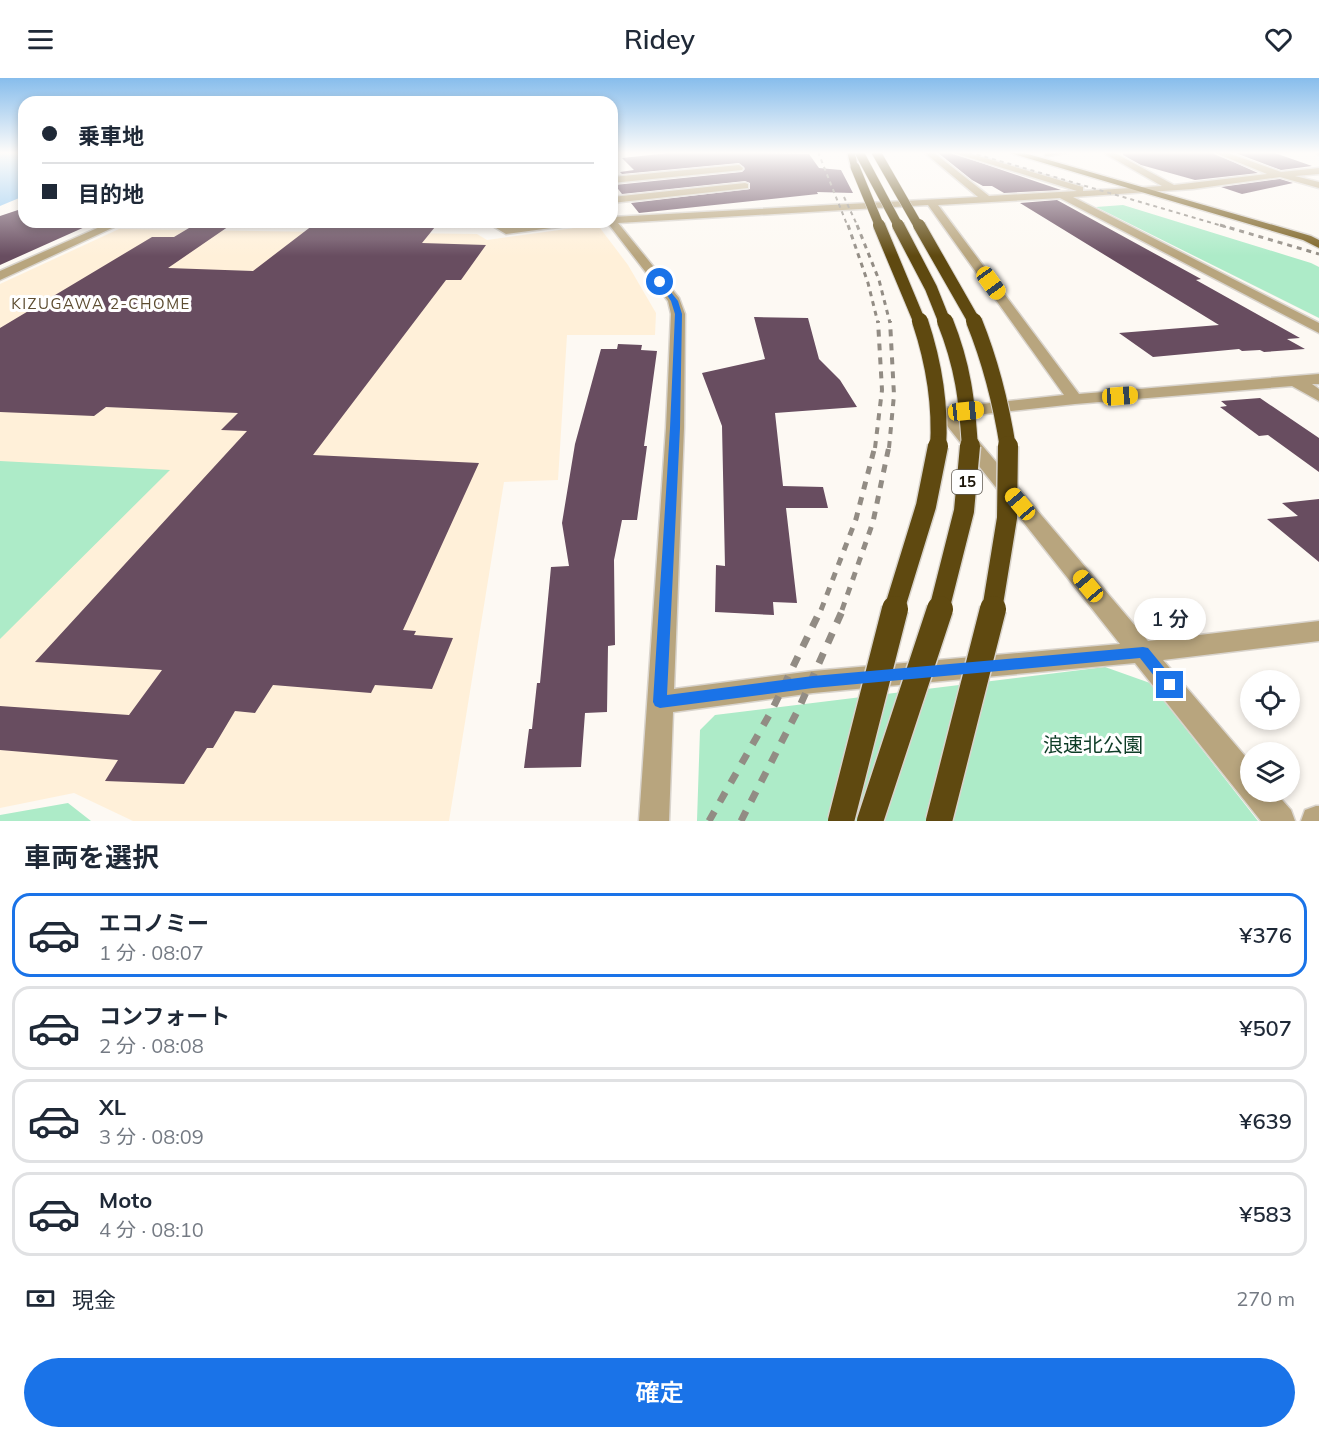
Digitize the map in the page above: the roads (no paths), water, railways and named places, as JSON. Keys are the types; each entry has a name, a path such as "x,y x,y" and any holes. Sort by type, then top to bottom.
{"highway":[{"path":"841,821 892,619 930,489 938,439 939,395 923,328 867,187"},
{"name":"15","path":"870,821 947,586 964,511 970,452 967,400 958,354 931,288 872,187"},
{"path":"896,187 956,288 981,338 1001,400 1009,452 1007,518 995,598 969,709 939,821"}],"main road":[{"path":"1135,187 1318,240"},
{"path":"1168,187 1318,240"}],"street":[{"path":"618,199 739,187"},
{"path":"745,187 754,211"},
{"path":"971,187 987,200"},
{"path":"1072,187 1093,193"},
{"path":"618,221 1188,187"},
{"path":"1061,195 1319,329"},
{"path":"931,202 1075,399"},
{"path":"0,276 107,228"},
{"path":"501,228 506,231 529,228"},
{"path":"618,228 675,301 678,314 675,428 654,821"},
{"path":"1240,771 945,414 1075,399 1319,380"},
{"path":"1297,382 1319,396"},
{"path":"660,702 813,682 1143,652 1319,631"},
{"path":"1265,802 1280,821"}],"water":[{"path":"0,187 18,187 18,198 0,206"}],"railway":[{"path":"832,187 848,227"},
{"path":"1088,187 1226,227"},
{"path":"844,197 858,227"},
{"path":"848,225 868,283 878,323"},
{"path":"857,225 879,280 890,323"},
{"path":"1220,225 1319,254"},
{"path":"875,448 882,390 878,321"},
{"path":"889,448 894,395 890,321"},
{"path":"821,610 856,519 875,446"},
{"path":"842,610 873,522 889,446"},
{"path":"709,821 772,710 821,609"},
{"path":"741,821 799,708 843,609"}],"district":[{"name":"KIZUGAWA 2-CHOME","path":"101,304"}],"park label":[{"name":"浪速北公園","path":"1093,745"}]}
